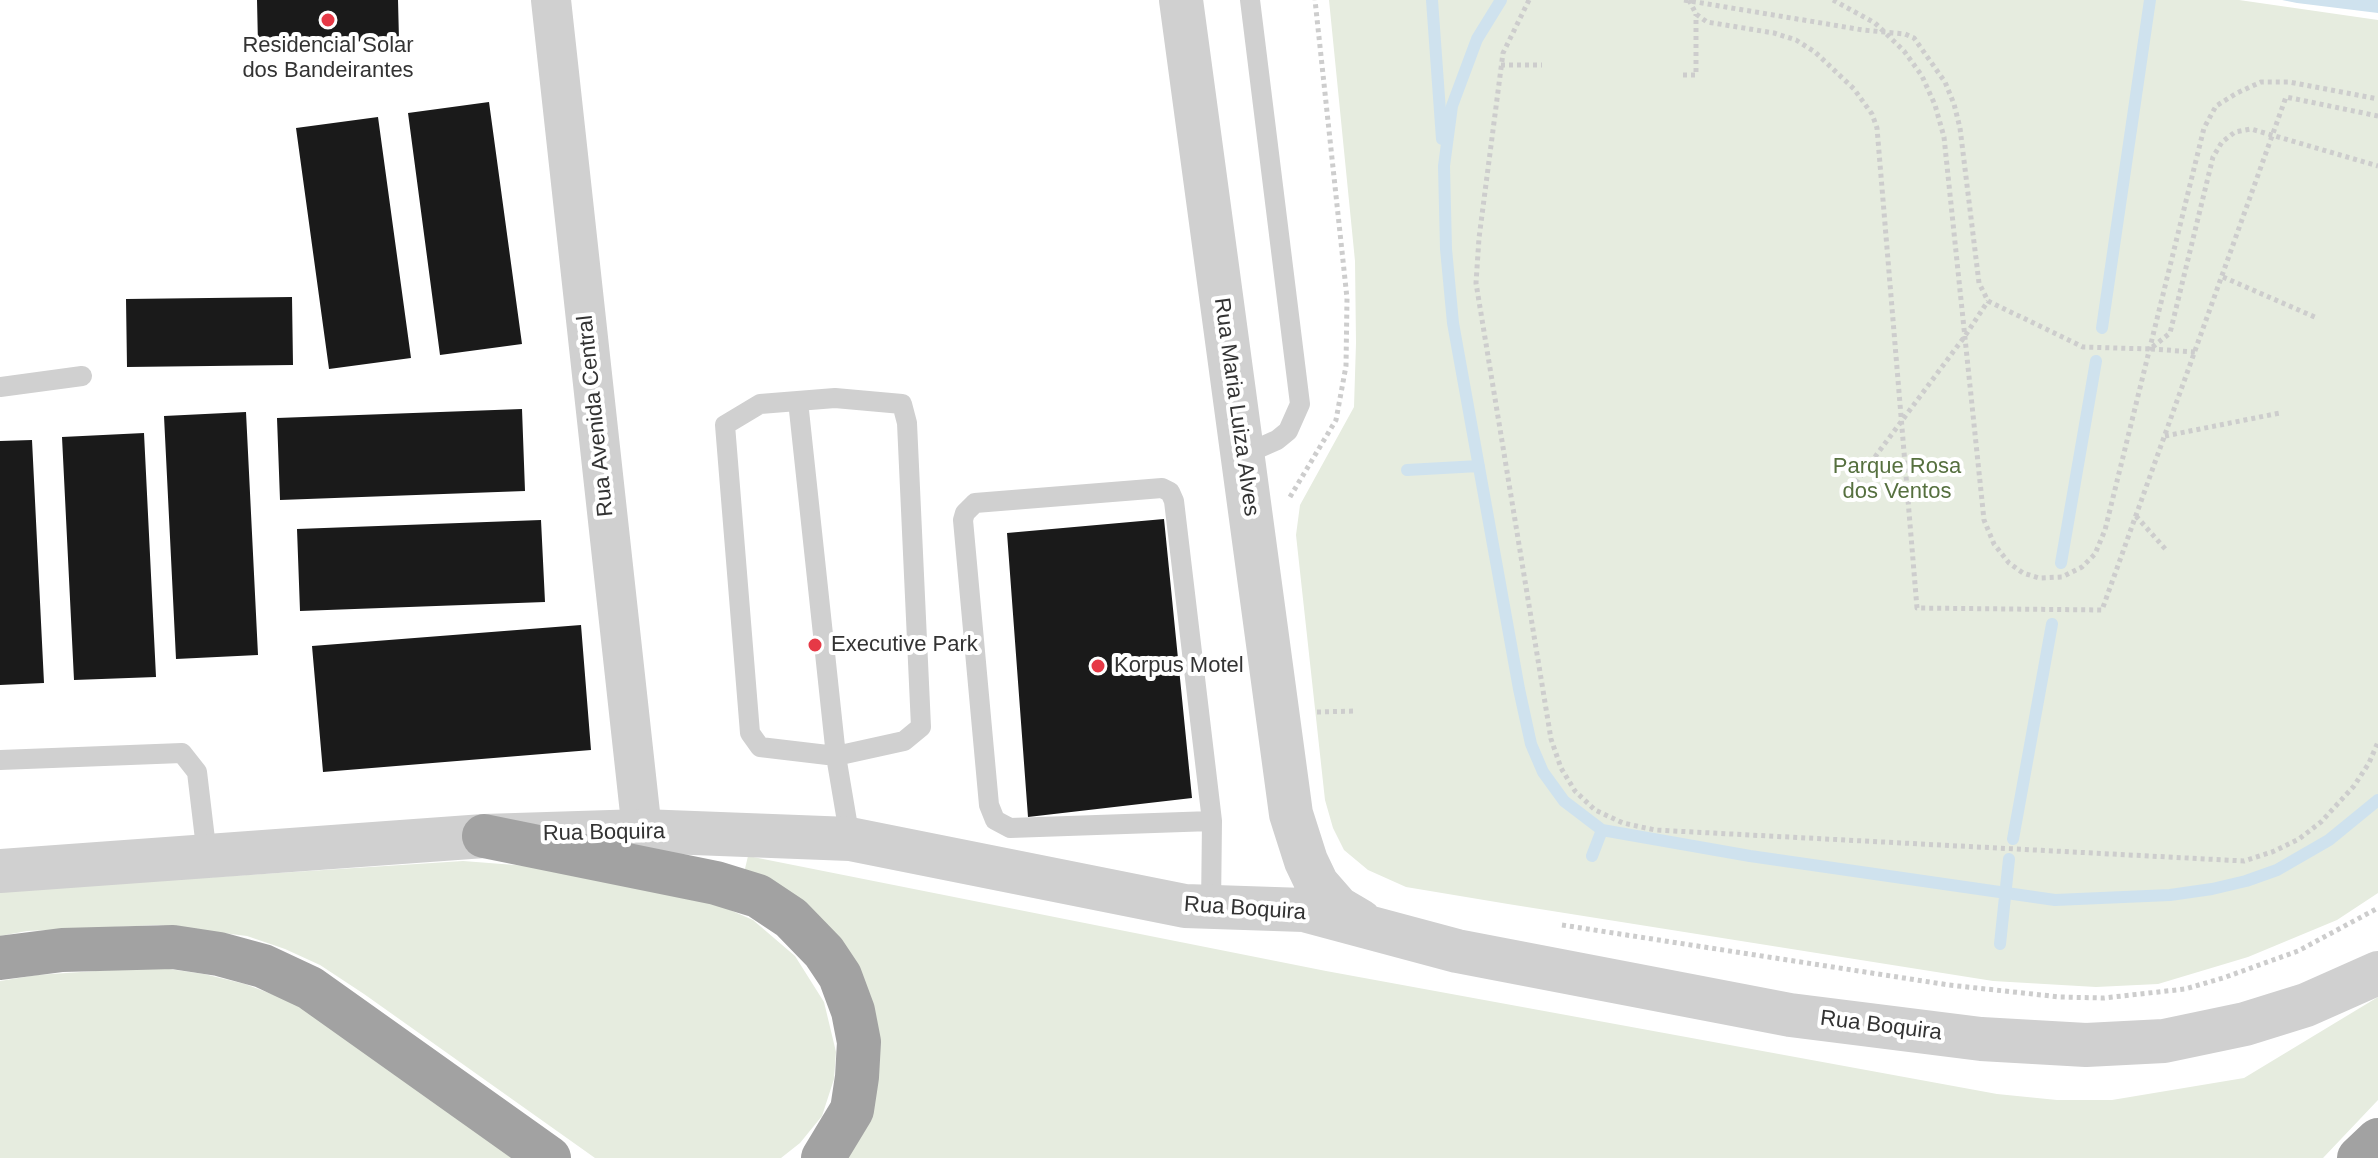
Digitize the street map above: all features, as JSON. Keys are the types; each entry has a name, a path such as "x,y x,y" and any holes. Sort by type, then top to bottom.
{"highway":[{"path":"484,836 716,883 758,896 791,918 824,952 840,976 853,1011 859,1042 852,1110 823,1158"},
{"path":"0,958 62,950 173,947 219,954 263,966 321,995 549,1158"},
{"path":"2359,1158 2378,1140"}],"street":[{"name":"Rua Avenida Central","path":"551,0 642,831"},
{"name":"Rua Maria Luiza Alves","path":"1181,0 1291,814 1306,861 1327,898 1338,908 1379,931"},
{"name":"Rua Maria Luiza Alves","path":"1219,909 1253,900 1273,888 1285,863 1291,814"},
{"name":"Rua Boquira","path":"0,871 484,836 642,831 850,839 1185,906 1296,909 1457,951 1790,1015 1981,1039 2086,1045 2164,1041 2245,1024 2306,1005 2378,973"}],"lane":[{"path":"1243,455 1277,440 1288,431 1300,404 1250,0"},
{"path":"0,387 82,376"},
{"path":"835,398 902,404 907,423 921,727 904,741 836,756 760,747 750,733 725,425 760,404 835,398"},
{"path":"798,401 836,756 850,839"},
{"path":"1212,821 1010,828 995,820 989,805 963,520 965,513 975,503 1162,488 1170,492 1174,501 1212,821 1219,909"},
{"path":"0,760 182,753 197,772 207,856"}],"path":[{"path":"1289,498 1336,420 1346,366 1347,298 1315,0"},
{"path":"1529,0 1509,38 1501,65 1476,283 1551,739 1561,768 1575,791 1595,810 1623,823 1655,830 2244,861 2299,839 2321,822 2354,786 2378,742"},
{"path":"1687,0 1696,14 1715,25 1774,33 1796,40 1835,70 1872,114 1877,128 1917,608 2102,610 2286,97 2378,116"},
{"path":"1687,0 1863,30 1905,34 1920,44 1945,82 1954,104 1960,128 1979,283 1988,301 2083,347 2195,352"},
{"path":"1833,0 1875,23 1904,51 1922,76 1935,105 1944,137 1984,520 1994,544 2009,563 2023,573 2039,578 2062,577 2082,567 2095,554 2105,530 2204,128 2216,106 2261,82 2289,82 2378,99"},
{"path":"1683,75 1696,75 1696,14"},
{"path":"1501,65 1542,65"},
{"path":"2150,349 2170,333 2209,173 2222,142 2235,132 2251,129 2378,166"},
{"path":"2223,277 2317,318"},
{"path":"1851,489 1988,301"},
{"path":"2164,437 2280,413"},
{"path":"2136,516 2167,551"},
{"path":"1548,923 1949,985 2060,997 2104,998 2185,989 2223,978 2298,951 2378,908"}],"green space":[{"name":"Parque Rosa dos Ventos","path":"1329,0 2239,0 2378,20 2378,893 2337,920 2248,957 2158,984 2096,987 1993,981 1406,887 1368,870 1344,850 1333,828 1325,800 1296,535 1300,505 1354,407 1355,261"},
{"path":"748,856 1326,971 1997,1094 2057,1100 2112,1100 2244,1078 2378,997 2378,1100 2323,1158 841,1158 877,1059 744,873"},
{"path":"463,861 606,872 714,903 753,920 795,956 824,1002 836,1052 834,1079 822,1116 800,1143 781,1158 595,1158 364,994 320,965 285,949 247,936 158,925 27,931 0,936 0,891"},
{"path":"155,967 245,984 285,999 333,1026 515,1158 0,1158 0,981 37,975"}],"water":[{"path":"2282,0 2378,0 2378,13 2297,3"}],"building":[{"name":"Residencial Solar dos Bandeirantes","path":"257,0 398,0 399,40 258,45"},
{"path":"489,102 522,344 440,355 408,113"},
{"path":"378,117 411,358 329,369 296,128"},
{"path":"292,297 293,365 127,367 126,299"},
{"path":"522,409 525,491 280,500 277,418"},
{"path":"246,412 258,655 176,659 164,416"},
{"path":"144,433 156,677 74,680 62,437"},
{"path":"32,440 44,683 0,685 0,441"},
{"name":"Korpus Motel","path":"1164,519 1192,798 1028,817 1007,533"},
{"path":"541,520 545,602 300,611 297,529"},
{"path":"581,625 591,750 323,772 312,646"}],"waterway":[{"path":"1432,0 1442,139"},
{"path":"1501,0 1477,39 1452,106 1444,166 1446,249 1453,323 1519,689 1531,744 1543,772 1564,801 1602,830 1750,856 2055,900 2170,895 2246,881 2277,870 2329,840 2378,800"},
{"path":"2102,328 2150,0"},
{"path":"2061,563 2096,361"},
{"path":"1407,470 1479,466"},
{"path":"2013,839 2052,624"},
{"path":"1592,856 1602,830"},
{"path":"2000,944 2009,859"}],"place":[{"name":"Residencial Solar dos Bandeirantes","path":"328,20"},
{"name":"Executive Park","path":"815,645"},
{"name":"Korpus Motel","path":"1098,666"}]}
